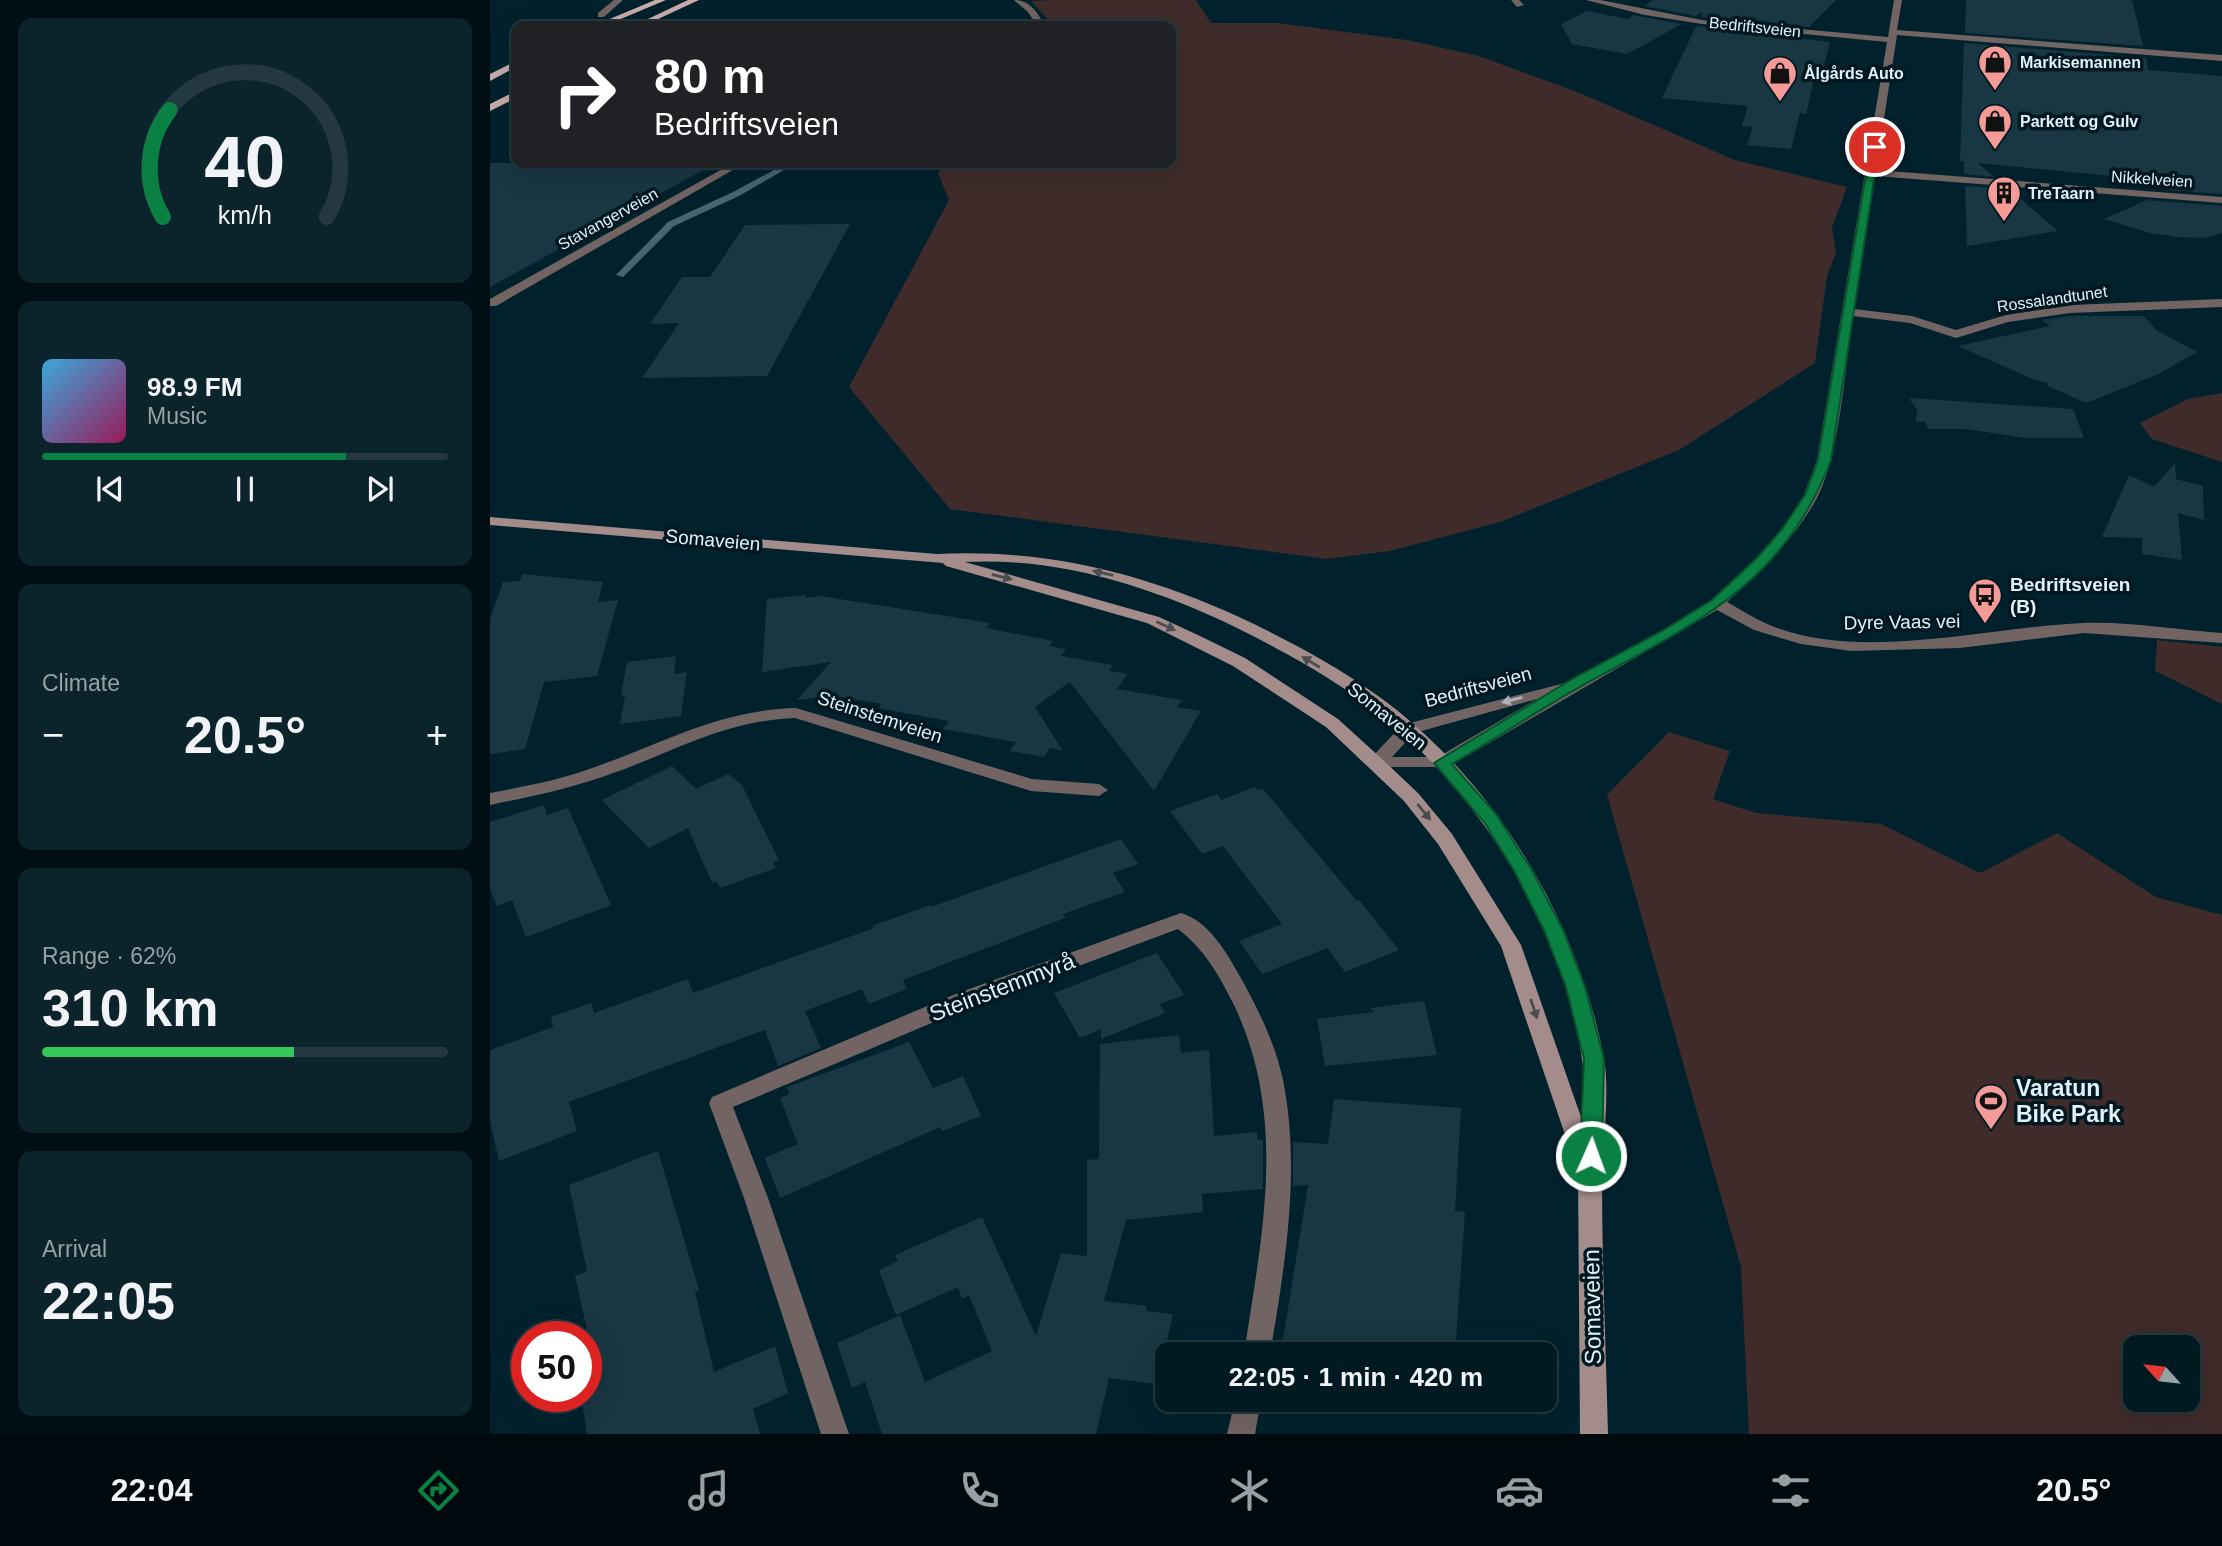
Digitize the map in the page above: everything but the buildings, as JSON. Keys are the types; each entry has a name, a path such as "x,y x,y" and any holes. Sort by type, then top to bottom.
{"main road":[{"path":"610,21 662,0"},
{"path":"647,21 695,0"},
{"path":"490,78 511,67"},
{"path":"490,108 511,97"},
{"name":"Somaveien","path":"490,521 937,559 993,557 1052,564 1126,579 1182,596 1277,642 1353,687 1408,729 1490,818 1524,872 1554,930 1575,987 1594,1059 1590,1180 1594,1434"},
{"name":"Somaveien","path":"937,559 1102,604 1153,620 1194,639 1239,662 1304,704 1332,723 1377,763 1411,797 1445,839 1511,944 1590,1180"}],"street":[{"path":"601,15 620,0"},
{"path":"1018,0 1040,21"},
{"name":"Bedriftsveien","path":"1590,0 1619,8 1719,24 1894,36"},
{"path":"1619,8 1630,0"},
{"name":"Bedriftsveien","path":"1442,763 1578,682 1669,634 1717,603 1771,551 1789,530 1811,495 1824,460 1898,0"},
{"path":"1894,36 2222,58"},
{"name":"Stavangerveien","path":"492,303 731,168"},
{"name":"Nikkelveien","path":"1871,173 2222,200"},
{"name":"Rossalandtunet","path":"1849,312 1912,320 1956,334 2006,319 2070,309 2222,303"},
{"name":"Dyre Vaas vei","path":"1717,603 1760,627 1801,639 1851,646 1960,643 2084,628 2222,638"},
{"name":"Bedriftsveien","path":"1377,763 1408,729 1578,682"},
{"name":"Steinstemveien","path":"490,799 547,788 600,772 726,722 761,714 796,713 1031,785 1099,790"},
{"path":"1377,763 1442,763"},
{"name":"Steinstemmyrå","path":"835,1434 756,1199 720,1103 966,999 1181,920 1209,943 1253,1019 1268,1057 1278,1104 1279,1186 1258,1342"},
{"path":"1241,1434 1246,1412"}],"shaded area":[{"path":"1196,0 1211,23 1278,23 1407,40 1479,56 1582,94 1735,160 1847,187 1832,227 1836,253 1827,276 1815,363 1679,450 1500,522 1390,551 1327,559 950,509 849,387 949,200 938,173 942,168 1176,168 1176,21 1049,21 1031,1"},
{"path":"2222,393 2222,462 2152,439 2140,423 2188,399"},
{"path":"2157,640 2222,647 2222,704 2155,671"},
{"name":"Varatun Bike Park","path":"1669,732 1730,751 1713,799 1756,813 1881,824 1980,873 2057,833 2156,897 2222,915 2222,1434 1749,1434 1741,1267 1607,795"}],"waterway":[{"path":"620,275 671,224 736,194 783,168"}],"place":[{"name":"Markisemannen","path":"1995,92"},
{"name":"Ålgårds Auto","path":"1780,103"},
{"name":"Parkett og Gulv","path":"1995,151"},
{"name":"TreTaarn","path":"2004,223"},
{"name":"Bedriftsveien (B)","path":"1985,625"},
{"name":"Varatun Bike Park","path":"1991,1131"}],"route":[{"path":"1591,1156 1594,1059 1575,987 1554,930 1524,872 1490,818 1442,763 1578,682 1669,634 1717,603 1762,561 1789,530 1811,495 1824,460 1875,147"}]}
